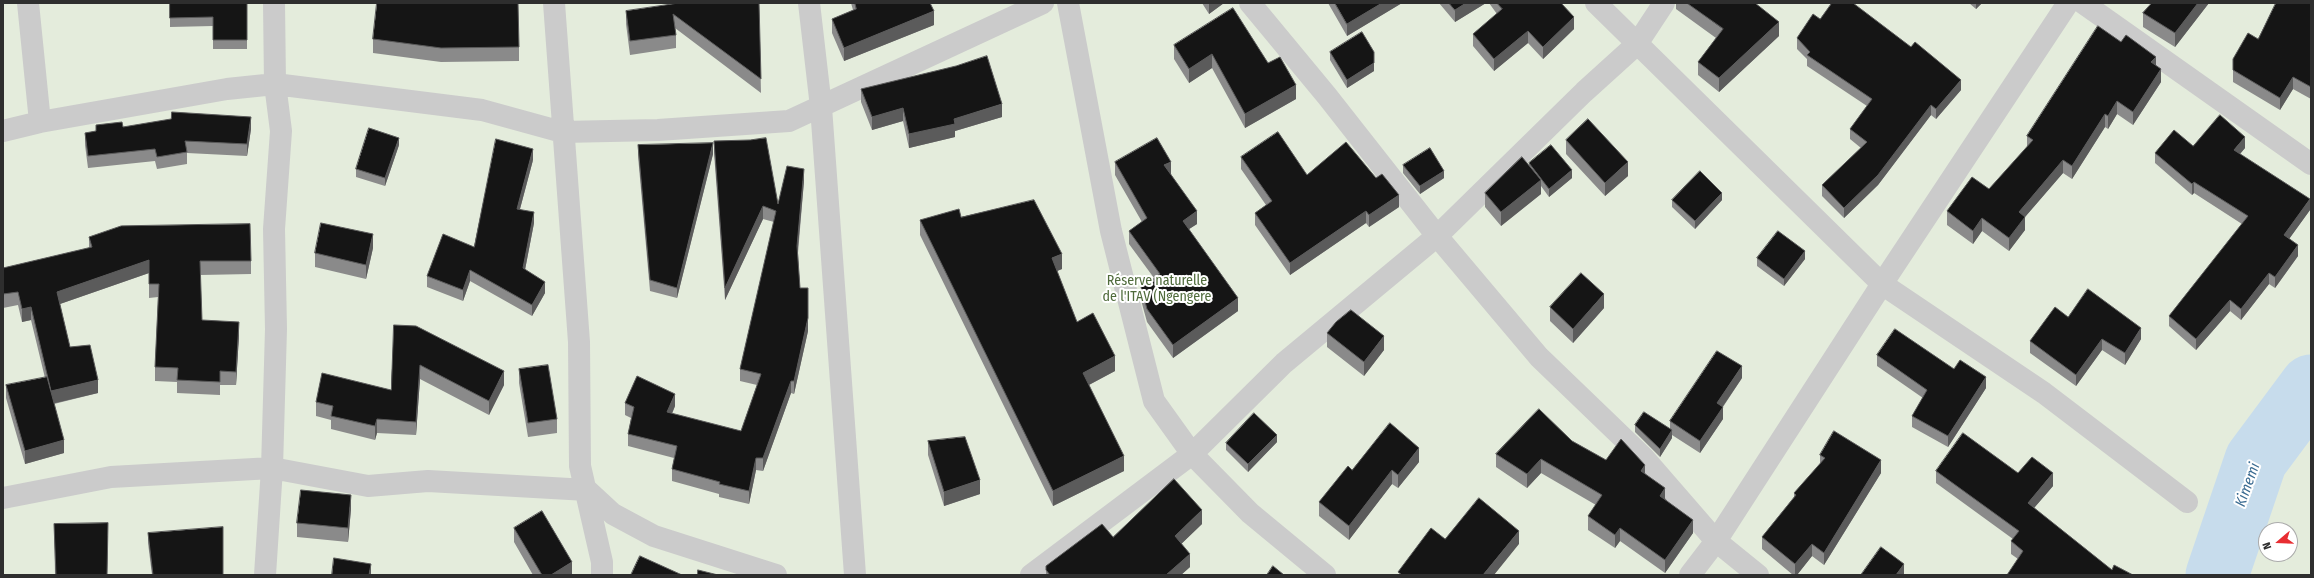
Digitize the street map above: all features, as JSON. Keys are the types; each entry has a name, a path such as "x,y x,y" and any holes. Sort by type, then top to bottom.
{"street":[{"path":"28,3 40,122"},
{"path":"265,575 272,468 276,330 274,229 281,131 275,84 274,3"},
{"path":"554,3 562,132 580,342 580,466 587,490 602,562 602,575"},
{"path":"809,3 821,106 855,575"},
{"path":"3,131 40,122 227,89 275,84 482,110 562,132 658,130 789,121 1043,3"},
{"path":"1068,3 1111,231 1154,401 1192,454 1250,513 1325,575"},
{"path":"1250,3 1327,96 1437,236 1539,357 1644,458 1716,540 1758,575"},
{"path":"1596,3 1882,284 2044,393 2187,502"},
{"path":"1031,575 1192,454 1284,363 1437,236 1584,92 1637,44 1664,3"},
{"path":"1690,575 1716,540 1882,284 2068,3"},
{"path":"2083,3 2311,164"},
{"path":"3,498 111,477 272,468 368,486 428,481 587,490 613,514 654,536 776,575"}],"green space":[{"name":"Réserve naturelle de l'ITAV (Ngengere","path":"3,3 2311,3 2311,575 3,575"}],"building":[{"path":"170,3 247,3 247,40 213,40 213,17 170,18"},
{"path":"377,3 518,3 519,47 441,48 373,39"},
{"path":"679,3 759,3 761,79 673,14 676,35 630,41 626,11"},
{"path":"855,3 930,3 934,11 844,48 832,19 856,9"},
{"path":"1335,3 1382,3 1347,24"},
{"path":"1449,3 1466,3 1455,10"},
{"path":"1497,3 1561,3 1574,17 1543,47 1528,31 1494,59 1473,34 1502,9"},
{"path":"1687,3 1755,3 1779,22 1719,78 1698,62 1723,29"},
{"path":"1832,3 1853,3 1911,47 1915,42 1961,80 1936,109 1931,105 1878,175 1844,208 1822,185 1867,142 1850,129 1872,99 1807,55 1810,52 1797,38 1813,14 1820,19"},
{"path":"2152,3 2198,3 2175,33 2143,13"},
{"path":"2276,3 2311,3 2311,87 2293,77 2280,98 2233,70 2233,59 2248,33 2258,39"},
{"path":"1233,8 1268,63 1280,57 1296,85 1245,114 1212,54 1189,69 1174,45"},
{"path":"2098,26 2121,42 2126,35 2156,57 2151,62 2161,69 2133,112 2117,101 2108,116 2105,114 2072,166 2063,160 2019,212 2025,217 2009,238 1982,218 1973,231 1947,211 1972,177 1989,189 2033,140 2027,136"},
{"path":"1362,32 1374,52 1374,63 1347,80 1330,52"},
{"path":"987,56 1002,104 954,119 955,124 909,134 903,108 872,117 861,89 956,66"},
{"path":"172,112 251,117 247,144 185,141 187,152 157,157 155,149 88,156 85,133 96,131 96,125 122,122 123,127 171,119"},
{"path":"2220,115 2245,137 2234,150 2310,199 2284,235 2298,245 2275,277 2269,273 2241,309 2230,300 2196,339 2169,316 2248,216 2194,182 2192,184 2155,153 2174,130 2193,146"},
{"path":"1588,119 1628,162 1605,183 1566,140"},
{"path":"369,128 399,138 385,178 356,169"},
{"path":"1278,132 1307,175 1346,142 1376,178 1382,174 1399,195 1369,215 1366,211 1290,263 1255,213 1272,201 1241,157"},
{"path":"766,138 778,204 787,166 804,169 797,246 800,288 808,288 808,318 794,381 791,381 763,458 756,458 749,491 719,484 720,482 672,469 677,446 628,434 634,407 625,403 637,376 675,394 667,412 741,431 761,374 740,369 776,211 763,206 725,288 714,141"},
{"path":"1157,138 1171,162 1164,165 1197,211 1183,221 1238,298 1173,345 1147,309 1141,287 1160,274 1129,231 1147,218 1115,162"},
{"path":"496,139 533,149 517,209 534,212 523,268 545,282 532,305 470,270 463,290 427,276 443,234 474,247"},
{"path":"713,143 677,288 650,280 638,145"},
{"path":"1551,145 1572,170 1549,189 1529,163"},
{"path":"1430,148 1444,171 1420,186 1403,165"},
{"path":"1522,157 1541,180 1501,212 1485,193"},
{"path":"1700,171 1722,193 1695,221 1672,200"},
{"path":"1034,200 1062,254 1052,258 1077,322 1093,313 1115,356 1083,373 1124,456 1053,491 920,220 959,209 961,217"},
{"path":"321,223 373,234 366,265 315,253"},
{"path":"250,224 251,261 200,261 202,320 239,322 236,372 220,371 220,382 177,380 178,368 155,367 159,284 149,284 149,260 57,292 70,347 90,345 98,380 51,391 31,307 22,309 18,292 3,294 3,268 92,247 89,237 121,226"},
{"path":"1778,231 1805,251 1784,279 1757,258"},
{"path":"1581,273 1604,294 1573,329 1550,307"},
{"path":"2088,289 2141,328 2125,353 2102,339 2076,375 2030,341 2055,307 2068,317"},
{"path":"1351,310 1384,336 1364,362 1327,333 1336,322"},
{"path":"394,325 416,326 504,371 489,401 420,365 416,422 377,419 375,426 331,416 333,406 316,402 322,373 391,390"},
{"path":"1895,329 1954,369 1960,360 1986,377 1948,436 1912,416 1927,390 1877,355"},
{"path":"1717,351 1742,366 1717,403 1723,407 1700,441 1670,421"},
{"path":"548,365 557,419 528,423 519,369"},
{"path":"47,377 64,440 25,451 6,385"},
{"path":"1539,409 1572,441 1606,460 1621,439 1645,465 1641,471 1665,488 1660,496 1693,520 1665,560 1620,528 1615,535 1588,516 1602,495 1541,459 1527,474 1496,454"},
{"path":"1644,412 1672,430 1660,449 1635,425"},
{"path":"1254,413 1277,435 1248,464 1226,443"},
{"path":"1390,423 1419,448 1398,475 1392,470 1349,526 1319,502 1348,466 1352,470"},
{"path":"1834,431 1881,460 1824,553 1812,544 1795,564 1762,537 1796,495 1794,493 1825,458 1820,455"},
{"path":"1963,433 2018,473 2032,457 2053,473 2028,503 2112,570 2114,565 2133,575 2007,575 2023,551 2011,541 2019,531 1936,471"},
{"path":"965,437 980,480 944,492 928,441"},
{"path":"1174,479 1202,510 1175,536 1190,554 1166,575 1050,575 1046,570 1046,566 1102,524 1113,537"},
{"path":"301,490 351,495 348,528 297,523"},
{"path":"1479,498 1519,531 1483,575 1402,575 1398,572 1431,528 1445,539"},
{"path":"542,511 572,562 551,575 542,575 514,528"},
{"path":"108,523 107,575 56,575 54,524"},
{"path":"223,527 223,575 153,575 148,533"},
{"path":"1881,547 1904,564 1896,575 1861,575"},
{"path":"640,556 682,575 631,575"},
{"path":"334,558 371,564 369,575 332,575"},
{"path":"1273,566 1284,575 1267,575"},
{"path":"698,570 718,575 698,575"}],"waterway":[{"name":"Kimemi","path":"2217,575 2256,460 2311,386"}]}
